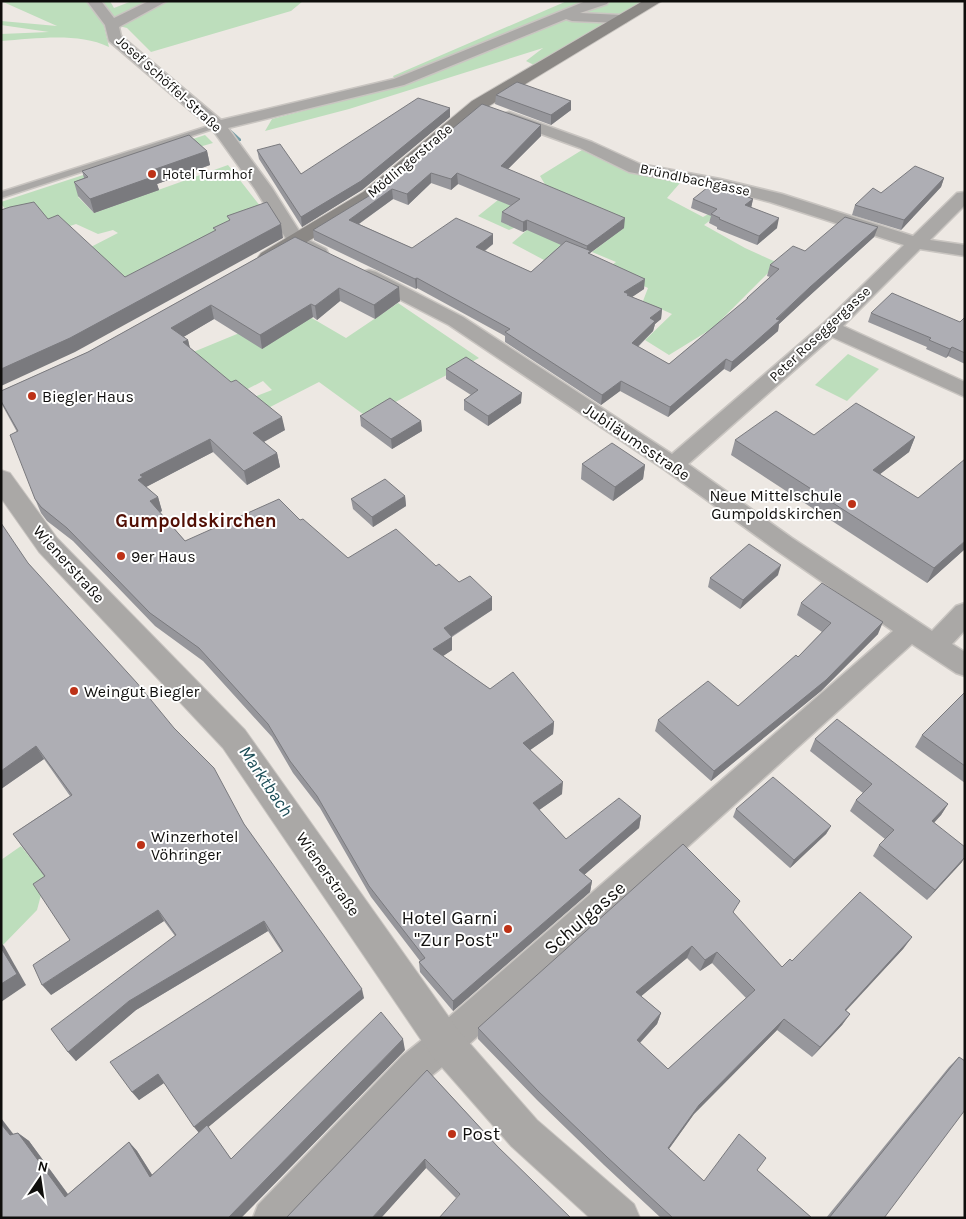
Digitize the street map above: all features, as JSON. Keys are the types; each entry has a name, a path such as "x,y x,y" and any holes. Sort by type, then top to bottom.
{"main road":[{"name":"Mödlingerstraße","path":"253,265 370,196 478,105 621,19 656,1"}],"street":[{"name":"Josef Schöffel-Straße","path":"94,1 112,25 114,38 218,126 263,188 296,241"},
{"path":"112,25 160,1"},
{"path":"218,126 399,82 602,1"},
{"path":"562,16 621,19"},
{"name":"Bründlbachgasse","path":"478,105 586,145 635,168 720,184 767,196 916,243 965,251"},
{"name":"Peter Roseggergasse","path":"674,465 830,328 963,197"},
{"name":"Jubiläumsstraße","path":"296,241 456,321 674,465 965,666"},
{"path":"830,328 965,390"},
{"name":"Wienerstraße","path":"1,479 48,544 234,739 444,1043 524,1132 620,1218"},
{"name":"Schulgasse","path":"271,1218 414,1068 922,638 965,613"}],"lane":[{"path":"1,189 176,133 218,126"},
{"path":"1,195 218,126"}],"green space":[{"path":"1,1 110,1 114,8 132,1 303,1 291,11 151,52 127,28 103,22 109,47 97,42 70,38 1,41 1,34 49,32 1,25 1,21 57,26"},
{"path":"567,1 646,1 534,65 526,61 543,48 349,109 265,131 272,119 398,86 393,76"},
{"path":"205,135 213,143 192,149 78,197 94,213 228,165 268,216 101,308 85,250 118,233 113,230 98,234 76,224 52,232 16,221 1,204 1,202"},
{"path":"582,150 621,169 680,183 667,198 703,217 710,213 716,216 704,225 745,248 778,263 713,328 669,355 645,340 672,314 643,301 648,288 626,278 594,278 616,262 592,252 623,228 544,260 512,243 527,230 559,225 509,230 478,216 498,200 517,208 546,186 540,176"},
{"path":"286,303 346,338 398,303 479,358 367,417 319,382 233,426 246,400 272,390 263,381 234,396 186,355 237,334"},
{"path":"848,354 879,369 847,401 815,385"},
{"path":"90,829 41,895 37,910 1,947 1,860 21,846 37,866"}],"building":[{"path":"517,82 571,101 551,115 496,95"},
{"path":"418,98 450,108 361,181 301,217 257,150 280,144 301,174"},
{"path":"482,104 541,125 501,166 625,218 587,246 527,220 523,222 502,212 520,199 457,173 451,179 431,173 407,194 392,189 349,220 412,248 456,218 493,234 476,247 531,272 566,241 591,251 588,253 645,279 624,292 629,294 627,295 662,309 650,318 655,321 632,343 669,364 748,298 779,269 770,265 793,246 805,251 845,217 878,227 810,287 776,319 780,320 754,343 732,362 726,359 670,407 621,381 602,395 505,332 510,329 417,278 415,279 313,230 377,191"},
{"path":"189,135 207,151 150,171 155,176 90,199 74,182 88,177 82,171"},
{"path":"915,166 944,178 904,220 855,205 873,188 881,193"},
{"path":"713,183 753,199 745,205 779,218 759,236 719,219 711,214 717,209 693,199"},
{"path":"34,202 48,219 58,215 125,277 216,230 213,228 230,220 227,216 267,202 281,224 70,338 1,369 1,210"},
{"path":"295,237 399,287 374,305 339,288 315,306 311,304 260,335 211,305 171,328 188,340 183,342 231,382 236,380 282,417 253,433 277,453 244,471 210,439 140,475 143,477 138,480 158,497 150,501 185,541 279,499 300,520 303,519 348,558 396,529 436,566 439,564 459,582 470,576 492,597 444,628 452,637 433,649 490,689 513,672 554,722 523,743 563,782 533,803 566,839 619,798 641,816 579,870 592,881 453,1001 419,962 425,958 369,886 317,796 290,761 268,724 199,648 150,613 67,528 41,507 35,499 10,435 18,431 1,401 1,391 88,352"},
{"path":"892,293 960,322 965,317 965,353 952,347 950,349 929,340 931,338 871,313"},
{"path":"466,357 522,393 488,416 464,400 478,390 446,369"},
{"path":"390,398 421,421 391,439 360,416"},
{"name":"Neue Mittelschule Gumpoldskirchen","path":"856,403 915,437 873,470 918,498 965,459 965,541 934,568 735,440 776,411 814,435"},
{"path":"612,443 645,465 615,487 582,464"},
{"path":"385,479 405,496 372,517 351,499"},
{"path":"1,523 28,563 137,683 174,728 214,768 244,824 362,989 194,1127 158,1074 132,1092 110,1062 283,951 264,921 129,1001 68,1052 51,1029 176,935 158,910 42,985 33,965 70,940 33,884 45,876 13,834 72,795 36,746 1,771"},
{"path":"749,544 781,565 743,600 710,578"},
{"path":"822,583 883,622 826,680 714,771 658,720 708,681 738,706 796,655 798,657 831,623 801,603"},
{"path":"965,692 965,766 922,735"},
{"path":"837,719 948,804 932,821 965,847 965,857 935,890 879,845 894,830 856,800 872,784 815,739"},
{"path":"773,777 831,826 794,860 736,809"},
{"path":"683,844 740,901 733,912 782,967 790,959 792,961 860,892 912,937 845,1010 850,1014 820,1047 784,1019 699,1105 668,1148 704,1181 739,1134 766,1158 757,1170 812,1218 673,1218 538,1091 478,1028","holes":["692,946 705,960 717,952 755,990 668,1069 637,1040 661,1013 636,992"]},
{"path":"1,948 17,974 1,984"},
{"path":"381,1012 403,1039 228,1218 1,1218 1,1124 10,1135 18,1133 65,1197 129,1142 150,1177 207,1125 231,1159"},
{"path":"959,1057 965,1061 965,1110 884,1218 829,1218"},
{"path":"427,1070 498,1147 571,1218 439,1218 460,1194 425,1159 372,1218 286,1218"}],"waterway":[{"path":"226,128 239,140"}],"place":[{"name":"Hotel Turmhof","path":"152,174"},
{"name":"Biegler Haus","path":"32,396"},
{"name":"Neue Mittelschule Gumpoldskirchen","path":"852,504"},
{"name":"9er Haus","path":"121,556"},
{"name":"Weingut Biegler","path":"74,691"},
{"name":"Winzerhotel Vöhringer","path":"141,845"},
{"name":"Hotel Garni \"Zur Post\"","path":"508,929"},
{"name":"Post","path":"452,1134"}],"district":[{"name":"Gumpoldskirchen","path":"196,521"}],"water label":[{"name":"Marktbach","path":"266,781"}]}
